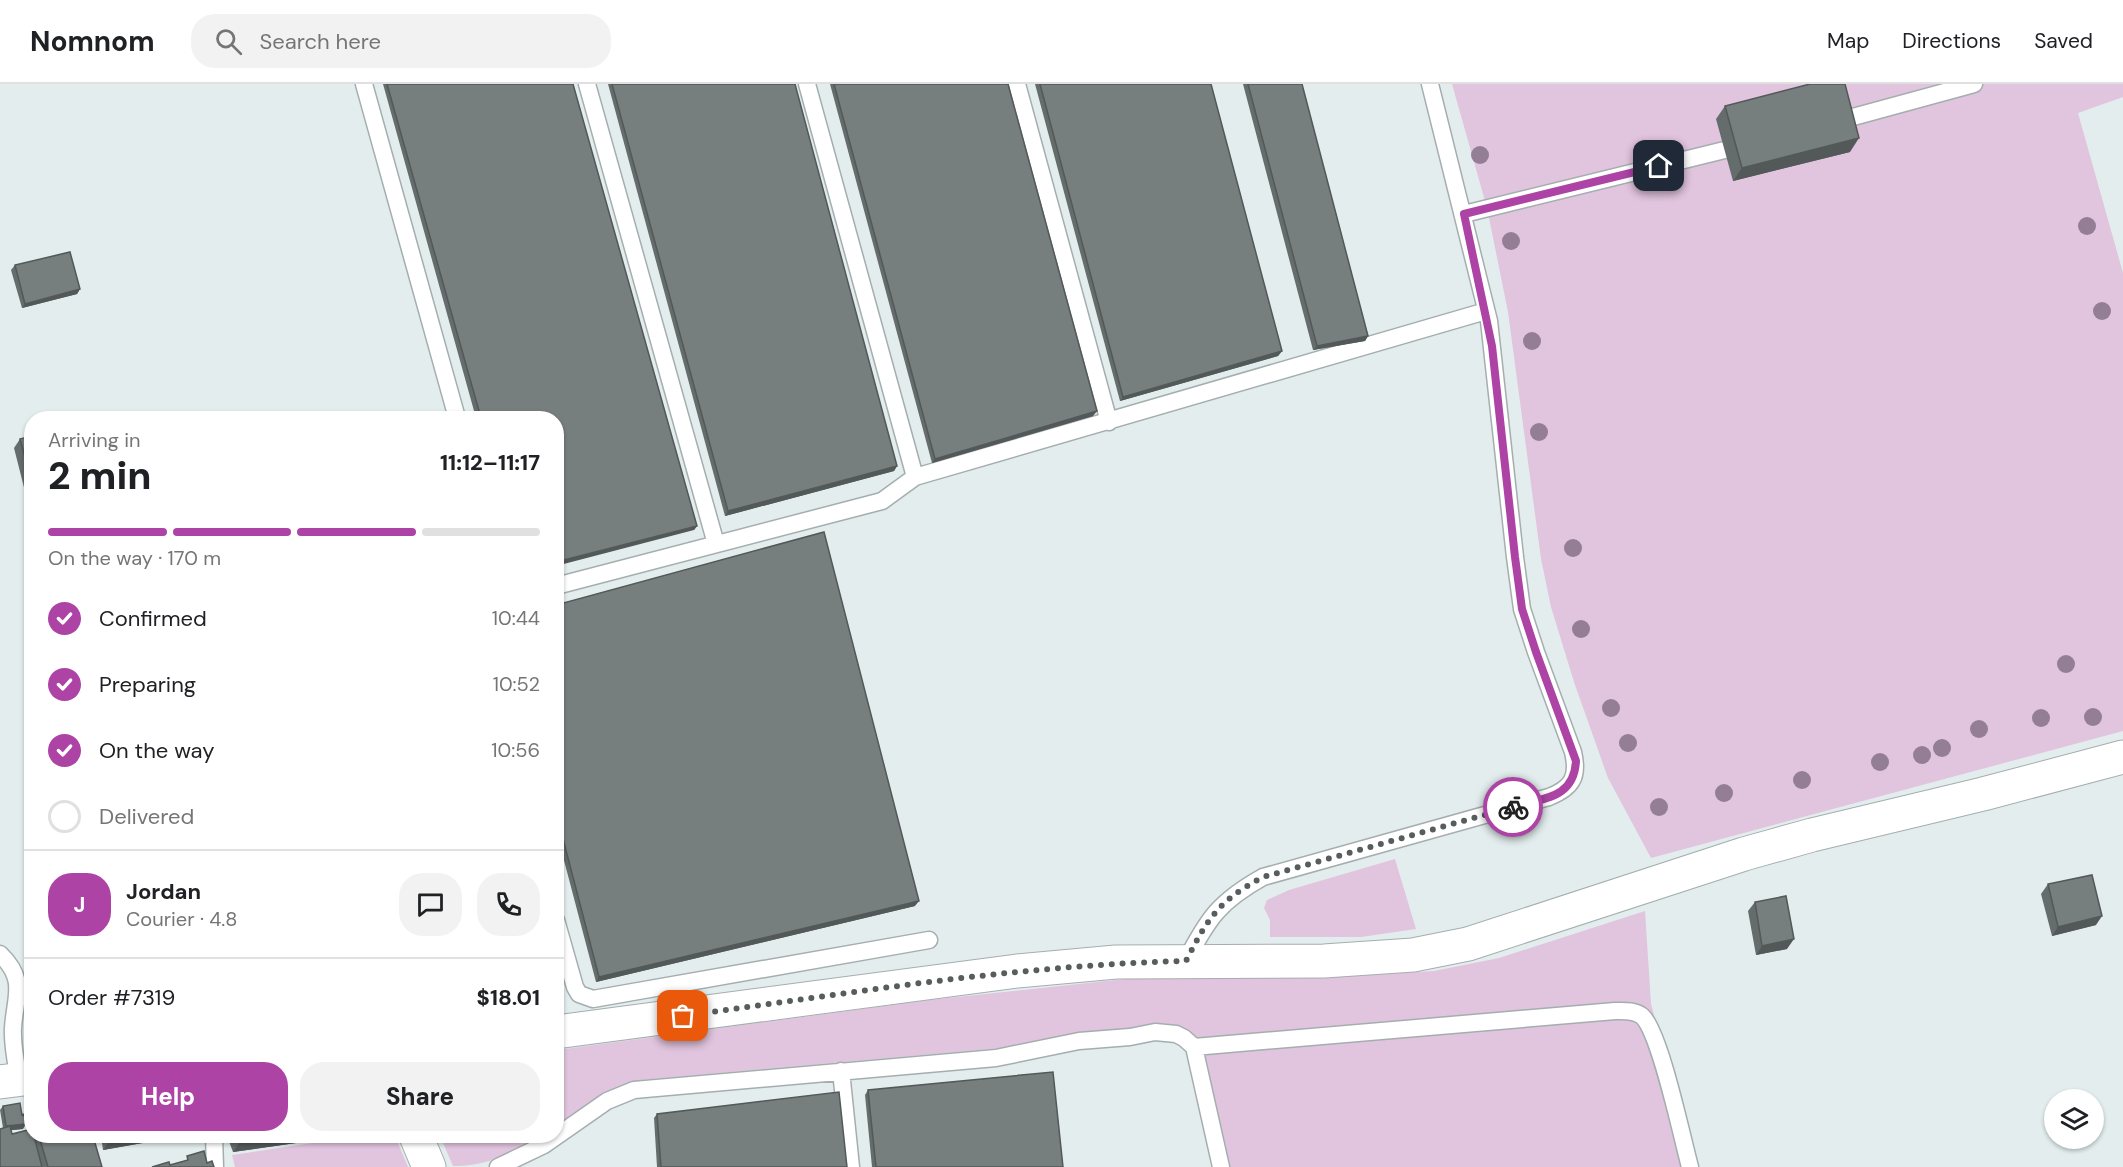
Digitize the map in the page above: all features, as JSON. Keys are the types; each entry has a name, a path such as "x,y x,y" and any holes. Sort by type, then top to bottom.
{"street":[{"path":"564,1031 1017,971 1116,962 1373,959 1413,956 1444,950 1522,928 1744,854 2123,757"},
{"path":"419,1143 429,1167"}],"lane":[{"path":"364,84 455,411"},
{"path":"587,84 716,544"},
{"path":"807,84 915,477"},
{"path":"1017,84 1109,422"},
{"path":"1186,961 1201,931 1217,908 1238,891 1263,877 1549,796 1568,787 1574,777 1576,761 1574,752 1522,609 1486,311 1464,214 1430,84"},
{"path":"1820,125 1974,84"},
{"path":"1464,214 1756,142"},
{"path":"564,584 882,501 915,477 1486,311"},
{"path":"564,949 579,994 593,999 929,940"},
{"path":"0,954 15,972 18,984 18,1004 13,1036 17,1080"},
{"path":"564,1131 608,1101 628,1091 1005,1057 1079,1041 1130,1037 1155,1032 1176,1034 1194,1047 1615,1011 1633,1012 1644,1019 1656,1039 1690,1167"},
{"path":"1194,1047 1221,1167"},
{"path":"841,1071 851,1167"},
{"path":"214,1143 216,1167"},
{"path":"498,1167 545,1143"}],"shaded area":[{"path":"1452,84 2123,84 2123,97 2078,113 2123,273 2123,731 1651,858 1608,778 1574,682 1551,607 1541,559 1508,312 1487,208"},
{"path":"1395,859 1416,929 1361,937 1270,937 1270,920 1264,908 1267,900 1289,890"},
{"path":"1645,911 1651,1004 1697,1167 1218,1167 1191,1037 1012,1047 641,1080 607,1094 564,1124 564,1049 929,1000 1125,979 1354,976 1434,971 1499,958"},
{"path":"312,1143 398,1143 408,1167 235,1167 232,1155"},
{"path":"443,1143 532,1143 490,1161 453,1166"}],"building":[{"path":"387,84 573,84 697,526 564,560 564,411 479,411"},
{"path":"612,84 795,84 897,466 728,511"},
{"path":"834,84 1008,84 1097,411 935,459"},
{"path":"1040,84 1211,84 1282,351 1123,397"},
{"path":"1248,84 1302,84 1368,336 1317,346"},
{"path":"1810,84 1845,84 1859,138 1742,168 1725,106"},
{"path":"70,252 80,289 25,304 15,265"},
{"path":"24,438 24,453 20,439"},
{"path":"824,532 919,901 599,977 564,843 564,603"},
{"path":"2092,875 2102,916 2058,927 2048,884"},
{"path":"1786,896 1794,939 1762,946 1755,902"},
{"path":"1053,1072 1063,1167 876,1167 868,1090"},
{"path":"839,1092 847,1167 661,1167 657,1114"},
{"path":"20,1103 22,1115 24,1114 24,1124 6,1126 3,1106"},
{"path":"10,1126 12,1134 24,1131 24,1143 36,1143 42,1167 0,1167 0,1129"},
{"path":"41,1143 95,1143 102,1167 48,1167"},
{"path":"204,1151 207,1163 212,1161 214,1167 152,1167 188,1160 187,1156"}],"way so far":[{"path":"683,1016 929,981 1017,971 1116,962 1186,961 1201,931 1217,908 1238,891 1263,877 1513,807"}],"route":[{"path":"1513,807 1561,792 1568,787 1574,777 1576,761 1522,609 1489,321 1464,214 1659,166"}]}
